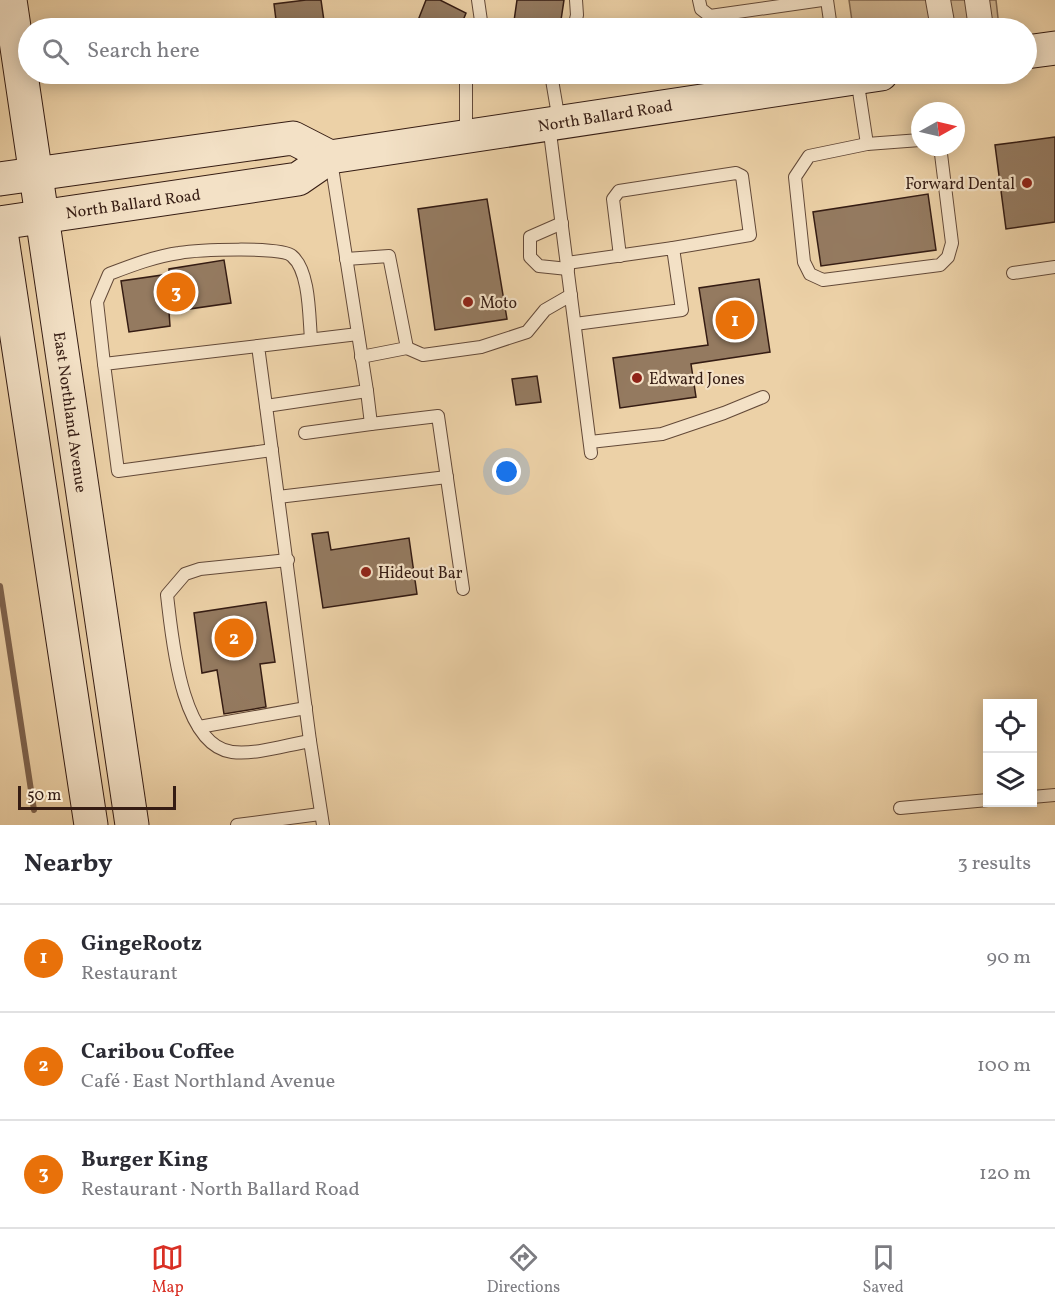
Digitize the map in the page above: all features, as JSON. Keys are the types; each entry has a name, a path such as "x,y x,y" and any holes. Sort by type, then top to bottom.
{"main road":[{"name":"East Northland Avenue","path":"10,0 18,53"},
{"path":"1037,50 1055,48"},
{"name":"East Northland Avenue","path":"23,84 132,825"},
{"name":"North Ballard Road","path":"0,224 298,179 330,157 801,84"},
{"path":"0,178 293,138 330,157"},
{"path":"0,224 91,825"}],"street":[{"path":"938,0 941,18"},
{"path":"977,0 980,18"}],"lane":[{"path":"478,0 481,18"},
{"path":"576,0 576,18"},
{"path":"699,0 705,15 710,16 822,0"},
{"path":"827,0 830,18"},
{"path":"466,84 466,136"},
{"path":"552,84 562,223 590,448 662,434 763,397"},
{"path":"854,84 867,144"},
{"path":"911,141 867,144 809,156 795,177 804,262 810,274 822,280 940,265 948,257 952,243 941,156"},
{"path":"330,157 371,424"},
{"path":"562,223 530,237 530,257 539,266 567,266 750,235 742,177 736,173 619,191 613,200 620,256"},
{"path":"575,324 682,310 673,248"},
{"path":"272,450 118,471 99,319 99,294 109,274 178,253 284,250 294,256 307,286 311,339"},
{"path":"346,259 389,256 407,348"},
{"path":"1013,273 1055,267"},
{"path":"361,357 407,348 423,355 482,347 527,332 545,310 571,295"},
{"path":"104,364 358,334"},
{"path":"237,825 322,819 258,346"},
{"path":"266,406 367,390"},
{"path":"305,433 438,417 463,589"},
{"path":"278,497 447,477"},
{"path":"288,560 200,569 185,574 167,595 183,690 199,727 216,746 231,752 310,741"},
{"path":"199,727 306,708"},
{"path":"1037,797 1055,795"},
{"path":"900,808 983,800"}],"shaded area":[{"path":"849,0 996,0 998,18 852,18"}],"building":[{"path":"321,0 324,18 276,18 274,4"},
{"path":"426,0 440,0 466,13 464,18 419,18"},
{"path":"517,0 564,0 561,18 514,18"},
{"name":"Forward Dental","path":"1055,137 1055,222 1006,229 995,145"},
{"path":"928,194 936,250 821,266 813,212"},
{"path":"487,199 507,319 435,330 418,209"},
{"path":"224,260 231,303 169,312 170,326 129,332 121,281 169,274 169,269"},
{"path":"759,279 770,352 691,364 696,397 620,408 613,358 708,345 699,288"},
{"path":"537,376 541,402 516,405 512,379"},
{"name":"Hideout Bar","path":"328,532 331,550 409,538 417,594 323,608 312,534"},
{"path":"266,602 275,662 260,664 266,707 224,714 217,670 202,673 194,613"}],"waterway":[{"path":"0,586 34,810"}],"place":[{"name":"Forward Dental","path":"1027,183"},
{"name":"Burger King","path":"176,292"},
{"name":"Moto","path":"468,302"},
{"name":"GingeRootz","path":"735,320"},
{"name":"Edward Jones","path":"637,378"},
{"name":"Hideout Bar","path":"366,572"},
{"name":"Caribou Coffee","path":"234,638"}]}
